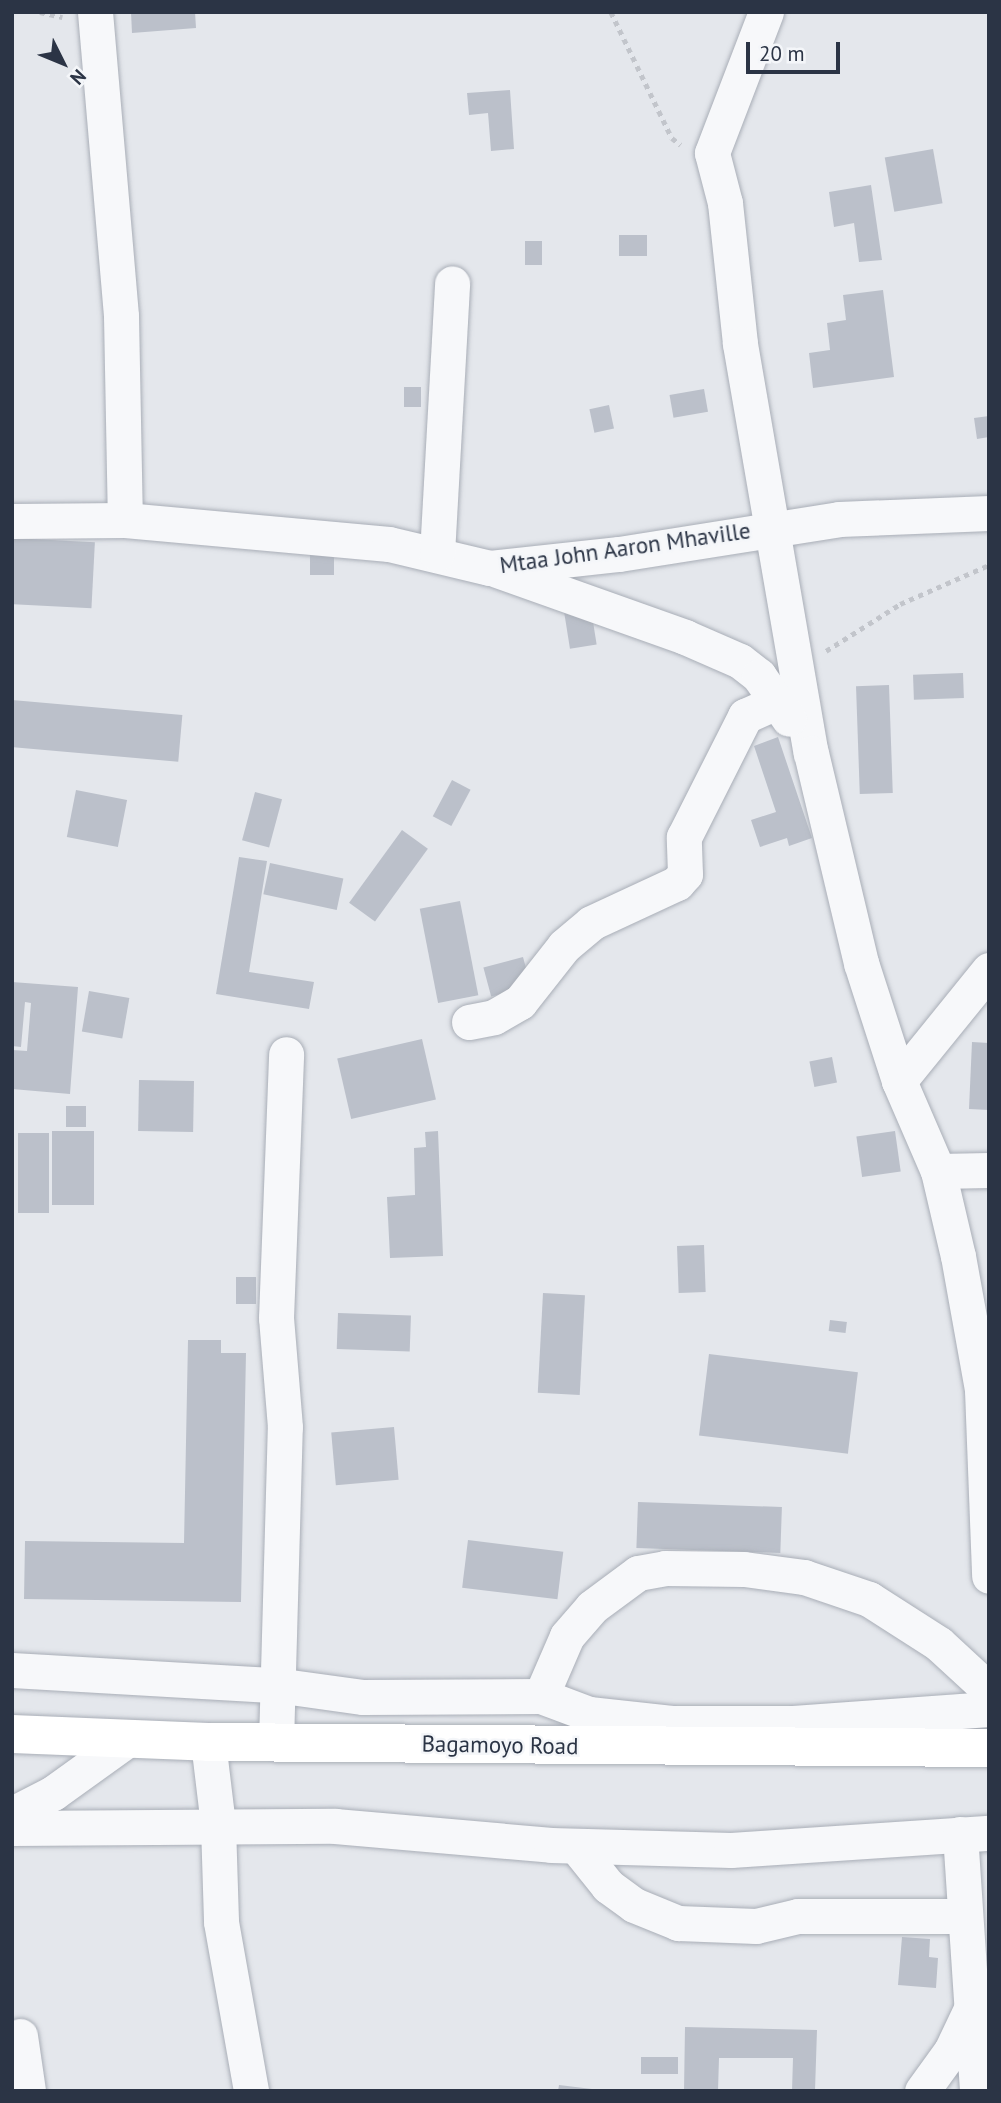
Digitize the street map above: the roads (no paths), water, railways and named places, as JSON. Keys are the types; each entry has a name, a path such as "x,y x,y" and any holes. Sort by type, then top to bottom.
{"highway":[{"name":"Bagamoyo Road","path":"12,1734 276,1743 989,1748"}],"street":[{"path":"95,12 121,316 125,520"},
{"path":"766,12 712,153 724,203 740,344 773,528 788,691 811,753 861,963 899,1081 938,1171 982,1390 989,1576"},
{"path":"437,554 453,283"},
{"name":"Mtaa John Aaron Mhaville","path":"12,521 125,520 389,544 490,568 619,554 839,519 989,513"},
{"path":"490,568 715,649 788,691"},
{"path":"469,1022 494,1017 520,1002 564,946 591,923 677,883 685,874 684,837 745,716 788,691"},
{"path":"899,1081 989,970"},
{"path":"276,1743 285,1427 276,1318 286,1054"},
{"path":"938,1171 989,1170"},
{"path":"541,1696 567,1636 592,1607 638,1573 665,1568 744,1569 804,1577 869,1599 939,1644 989,1690"},
{"path":"12,1670 276,1685 363,1697 541,1696 589,1714 672,1723 793,1723 989,1709"},
{"path":"12,1814 53,1793 131,1737"},
{"path":"208,1742 218,1825 221,1922 251,2091"},
{"path":"12,1828 335,1826 576,1846 731,1850 974,1834 962,1916 977,2091"},
{"path":"576,1846 608,1886 634,1905 678,1923 756,1926 798,1916 962,1916"},
{"path":"922,2091 951,2051 971,2008"},
{"path":"20,2036 28,2091"}]}
